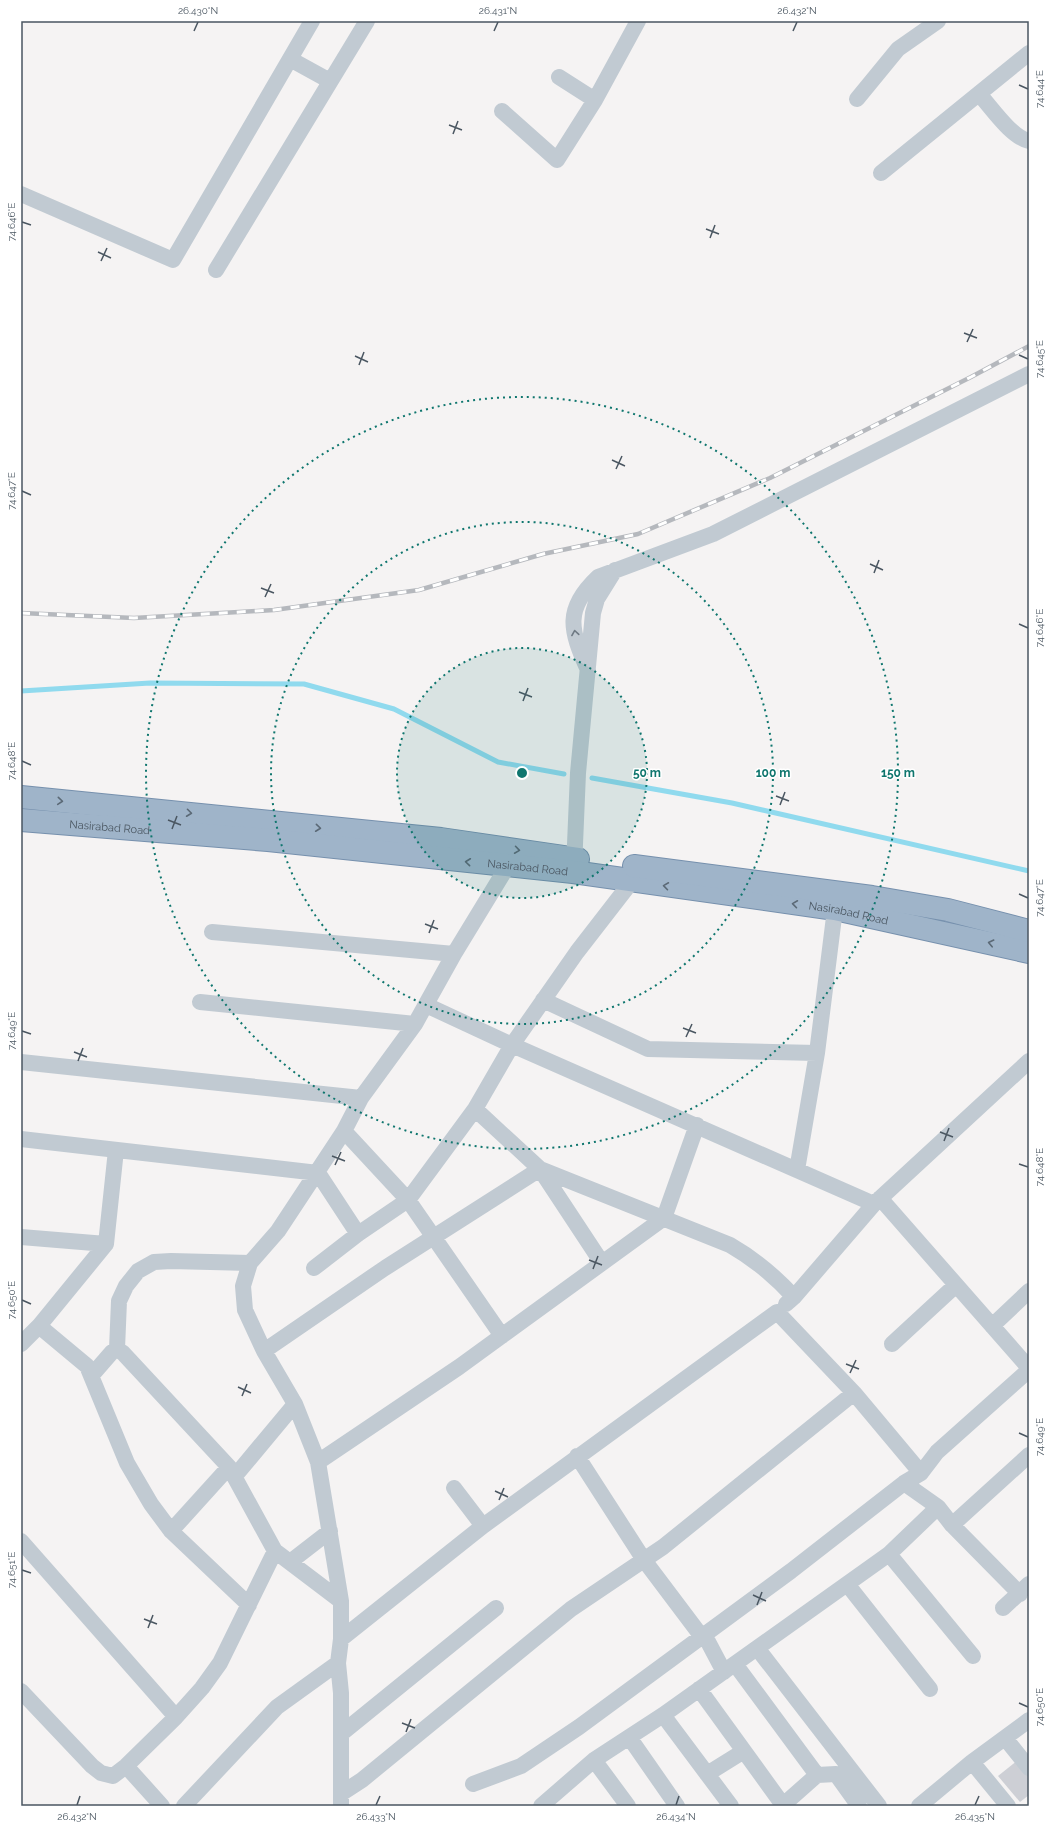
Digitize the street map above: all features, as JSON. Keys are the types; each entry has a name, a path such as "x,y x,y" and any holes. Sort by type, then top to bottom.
{"highway":[{"name":"Nasirabad Road","path":"21,797 441,839 574,866 632,881 835,910 1029,952"},
{"name":"Nasirabad Road","path":"21,820 268,840 507,867 574,866 872,897 948,910 1029,931"}],"street":[{"path":"21,194 173,260 312,21"},
{"path":"216,270 367,21"},
{"path":"502,111 557,160 595,100 638,21"},
{"path":"857,99 898,49 938,21"},
{"path":"881,174 1029,53"},
{"path":"290,60 330,80"},
{"path":"560,77 595,100"},
{"path":"979,94 1012,132 1022,139 1029,141"},
{"path":"574,866 578,773 588,670 577,645 574,630 574,617 577,601 584,590 598,577 713,534 1029,374"},
{"path":"341,1799 342,1734 341,1693 338,1663 341,1639 341,1601 318,1462 295,1404 264,1351 245,1310 244,1286 250,1263 278,1231 318,1173 344,1131 361,1098 415,1024 454,954 507,867"},
{"path":"314,1268 358,1234 408,1200 475,1109 512,1045 577,952 632,881"},
{"path":"797,1170 817,1053 835,910"},
{"path":"212,932 454,954"},
{"path":"544,1000 648,1049 817,1053"},
{"path":"200,1002 415,1024"},
{"path":"426,1005 512,1045 797,1170 877,1201 956,1285 1029,1369 938,1452 921,1473 904,1483 703,1636 580,1727 521,1766 473,1784"},
{"path":"341,1639 483,1526 777,1312 794,1297 877,1201 1029,1061"},
{"path":"21,1062 361,1098"},
{"path":"475,1109 540,1169 602,1263"},
{"path":"318,1462 502,1336 664,1218 697,1125"},
{"path":"344,1131 408,1200 502,1336"},
{"path":"21,1139 318,1173"},
{"path":"21,1344 39,1326 106,1244 116,1150"},
{"path":"540,1169 730,1246 752,1258 772,1274 794,1297"},
{"path":"264,1351 385,1268 540,1169"},
{"path":"318,1173 358,1234"},
{"path":"21,1237 106,1244"},
{"path":"117,1349 119,1302 126,1286 138,1271 154,1262 250,1263"},
{"path":"892,1344 956,1285"},
{"path":"992,1326 1029,1291"},
{"path":"777,1312 854,1393 921,1473"},
{"path":"39,1326 77,1356 87,1366 92,1375 95,1390 127,1464 151,1504 171,1531 249,1605"},
{"path":"92,1375 112,1352 117,1349"},
{"path":"117,1349 123,1352 232,1472 275,1550 341,1601"},
{"path":"341,1799 362,1780 571,1609 663,1547 854,1393"},
{"path":"171,1531 232,1472 295,1404"},
{"path":"952,1525 1029,1455"},
{"path":"578,1456 644,1560 703,1636 817,1775"},
{"path":"904,1483 938,1507 952,1525 1024,1589 1003,1608"},
{"path":"454,1488 483,1526"},
{"path":"541,1806 594,1760 663,1715 889,1554 938,1507"},
{"path":"290,1562 330,1531"},
{"path":"21,1541 176,1717"},
{"path":"21,1691 92,1766 101,1773 113,1776 126,1766 176,1717 202,1688 220,1663 275,1550"},
{"path":"889,1554 973,1656"},
{"path":"847,1584 930,1689"},
{"path":"342,1734 496,1608"},
{"path":"757,1648 879,1806"},
{"path":"184,1806 277,1707 338,1663"},
{"path":"699,1689 782,1805 817,1775 836,1774 859,1806"},
{"path":"663,1715 731,1806"},
{"path":"919,1806 972,1762 1029,1720"},
{"path":"629,1737 677,1806"},
{"path":"1005,1738 1029,1768"},
{"path":"707,1774 744,1750"},
{"path":"594,1760 628,1806"},
{"path":"972,1762 1008,1806"},
{"path":"126,1766 162,1806"}],"building":[{"path":"1018,1760 1029,1773 1029,1795 1020,1802 998,1776"}],"waterway":[{"path":"21,691 150,683 304,684 394,709 498,762 564,774"},
{"path":"592,778 732,803 1029,871"}],"railway":[{"path":"21,613 134,618 274,610 419,590 543,554 638,534 770,478 971,377 1029,346"}]}
